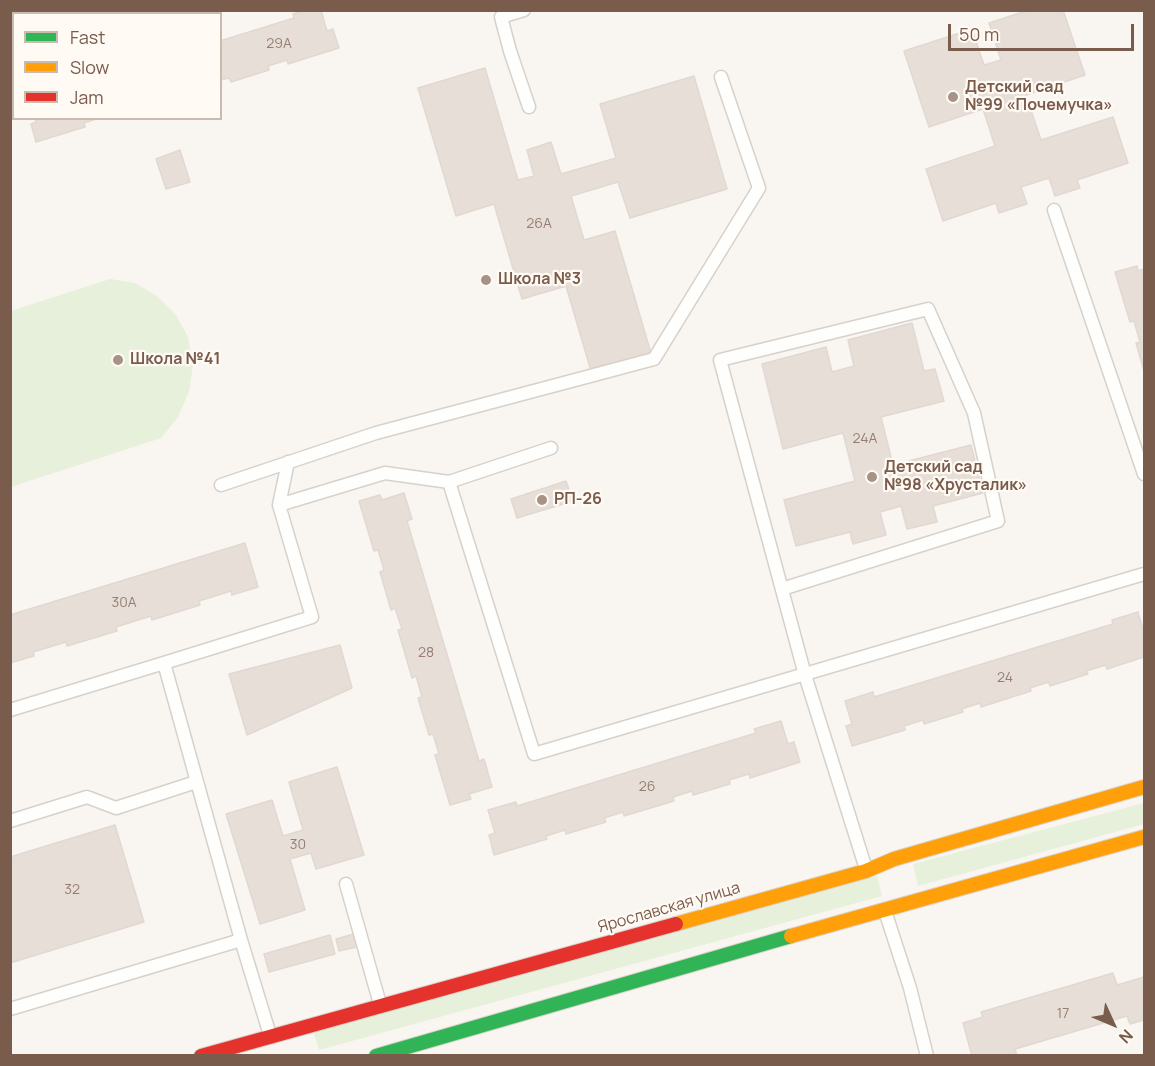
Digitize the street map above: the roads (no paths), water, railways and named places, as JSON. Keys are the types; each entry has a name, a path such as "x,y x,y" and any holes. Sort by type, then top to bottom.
{"main road":[{"name":"Ярославская улица","path":"201,1056 866,870 894,859 1142,788"},
{"path":"376,1056 441,1042 884,910 1144,837"}],"lane":[{"path":"524,10 501,17 529,107"},
{"path":"221,485 376,433 654,359 759,188 721,77"},
{"path":"1054,210 1144,474"},
{"path":"782,589 998,521 974,412 928,309 720,360 805,675 866,870"},
{"path":"279,505 385,473 449,482 550,448"},
{"path":"10,710 312,617 279,505 288,462"},
{"path":"449,482 534,754 1144,574"},
{"path":"164,663 241,940 270,1035"},
{"path":"10,821 87,797 116,808 196,782"},
{"path":"346,885 380,1005"},
{"path":"884,910 910,988 927,1056"},
{"path":"10,1009 241,940"}],"place":[{"name":"Детский сад №99 «Почемучка»","path":"953,97"},
{"name":"Школа №3","path":"486,280"},
{"name":"Школа №41","path":"118,360"},
{"name":"Детский сад №98 «Хрусталик»","path":"872,477"},
{"name":"РП-26","path":"542,500"}]}
